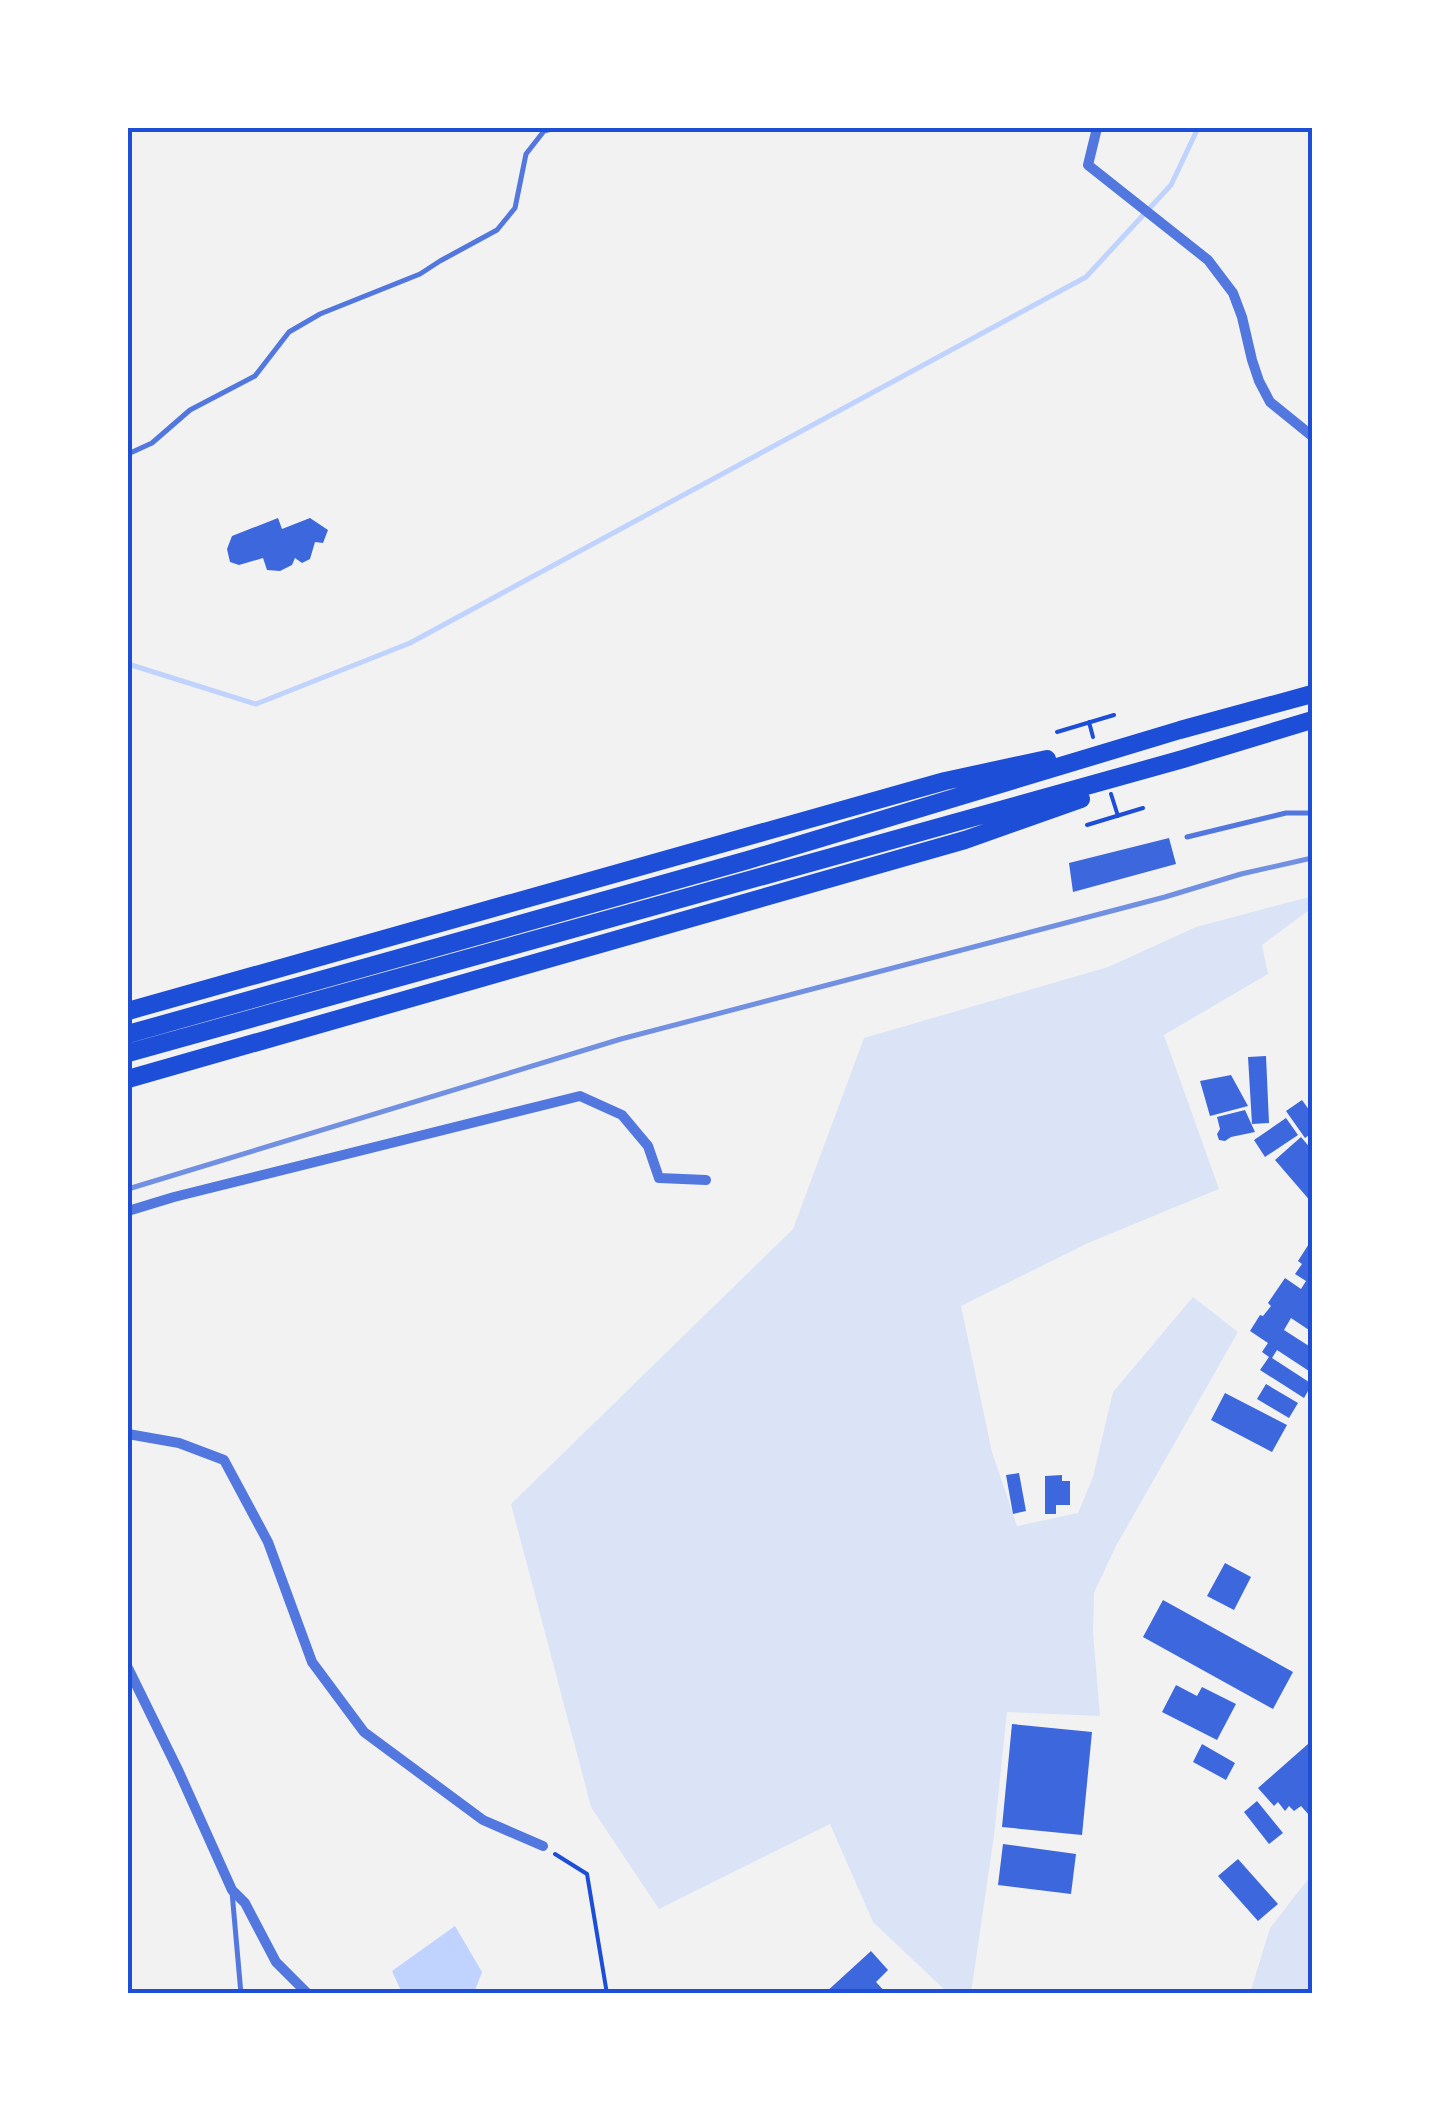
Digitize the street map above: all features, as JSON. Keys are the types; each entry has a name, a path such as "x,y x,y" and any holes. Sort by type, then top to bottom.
{"main road":[{"path":"128,1034 748,860 1312,694"},
{"path":"128,1053 1312,720"},
{"path":"128,1011 945,781 1180,730"},
{"path":"128,1080 965,840 1153,774 1183,759"}],"street":[{"path":"1098,128 1088,165 1208,260 1234,293 1259,382 1270,402 1312,436"},
{"path":"128,1210 580,1096 622,1116 648,1146 659,1178 706,1180"},
{"path":"128,1434 178,1443 224,1460 268,1542 312,1662 364,1732 483,1820 543,1846"},
{"path":"128,1668 232,1890 245,1902 276,1962 308,1994"}],"lane":[{"path":"128,454 152,443 190,410 256,376 289,332 320,314 420,274 497,230 514,208 526,154 544,131 556,128"},
{"path":"1187,837 1286,814 1312,814"},
{"path":"232,1890 241,1994"}],"path":[{"path":"1057,732 1114,715"},
{"path":"1087,826 1143,808"},
{"path":"543,1846 587,1874 607,1994"}],"shaded area":[{"path":"1309,897 1312,908 1262,945 1268,974 1164,1035 1219,1189 1088,1243 961,1306 992,1452 1017,1526 1078,1513 1093,1477 1113,1392 1193,1297 1238,1332 1116,1546 1094,1593 1100,1716 1007,1712 971,1993 948,1993 873,1922 830,1824 659,1909 591,1807 511,1504 793,1229 864,1038 1108,967 1196,927"},
{"path":"1312,1874 1312,1993 1250,1993 1270,1928"}],"water":[{"path":"455,1926 482,1972 474,1993 402,1993 392,1971"}],"building":[{"path":"278,518 282,529 310,518 328,530 323,543 315,542 310,559 302,563 295,558 292,565 280,571 267,570 263,558 239,565 230,562 227,549 232,536"},
{"path":"1169,838 1176,864 1073,892 1069,863"},
{"path":"1266,1056 1269,1123 1252,1124 1248,1057"},
{"path":"1231,1075 1248,1106 1210,1116 1200,1081"},
{"path":"1302,1100 1312,1114 1312,1133 1305,1138 1286,1111"},
{"path":"1245,1110 1255,1132 1219,1140 1217,1117"},
{"path":"1286,1118 1298,1135 1265,1157 1254,1140"},
{"path":"1301,1137 1312,1150 1312,1203 1275,1160"},
{"path":"1312,1239 1312,1332 1291,1318 1284,1330 1312,1348 1312,1373 1277,1350 1272,1358 1312,1384 1304,1398 1260,1370 1269,1357 1262,1352 1268,1343 1250,1331 1271,1306 1268,1303 1285,1278 1301,1289 1306,1281 1295,1274"},
{"path":"1266,1384 1298,1403 1289,1418 1257,1399"},
{"path":"1225,1393 1287,1425 1272,1452 1211,1420"},
{"path":"1019,1473 1026,1511 1013,1514 1006,1475"},
{"path":"1062,1475 1062,1481 1070,1481 1070,1505 1056,1505 1056,1514 1045,1514 1045,1476"},
{"path":"1225,1563 1251,1577 1234,1610 1207,1596"},
{"path":"1163,1600 1293,1672 1273,1709 1143,1637"},
{"path":"1176,1685 1197,1696 1202,1687 1236,1704 1217,1740 1162,1712"},
{"path":"1012,1724 1092,1732 1082,1835 1002,1827"},
{"path":"1202,1744 1235,1763 1226,1780 1193,1762"},
{"path":"1308,1744 1312,1749 1309,1815 1301,1806 1294,1811 1289,1806 1285,1811 1278,1802 1274,1806 1258,1788"},
{"path":"1257,1801 1283,1833 1269,1844 1244,1812"},
{"path":"1003,1844 1076,1854 1071,1894 998,1885"},
{"path":"1238,1859 1278,1904 1258,1921 1218,1876"},
{"path":"871,1951 888,1970 876,1982 887,1994 824,1994"}],"waterway":[{"path":"128,664 256,704 410,643 1086,277 1171,185 1198,128"}],"railway":[{"path":"128,1189 621,1039 1312,858"}]}
